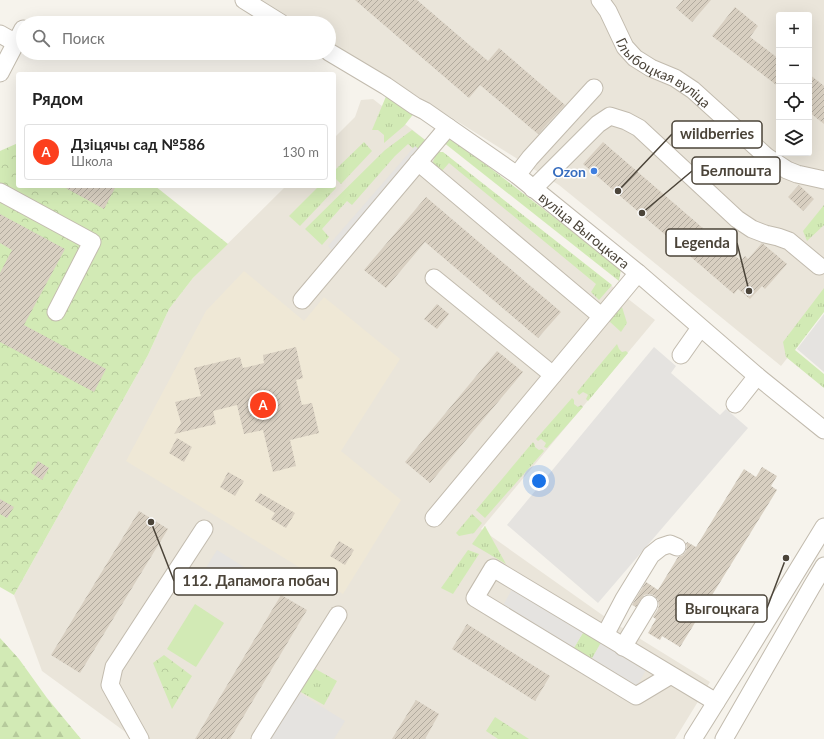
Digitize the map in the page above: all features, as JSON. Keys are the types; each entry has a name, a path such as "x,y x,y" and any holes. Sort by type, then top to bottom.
{"street":[{"path":"244,0 270,16"},
{"name":"Глыбоцкая вуліца","path":"600,0 608,11 625,47 635,58 651,68 675,78 693,90 766,157 787,170 797,174 824,180"},
{"path":"0,34 16,36"},
{"path":"0,73 16,43"},
{"name":"вуліца Выгоцкага","path":"336,56 386,86 517,175 638,273 700,328 824,430"},
{"path":"517,175 530,158 594,88"},
{"path":"533,189 598,124 610,116 626,121 638,128 737,219 752,229 765,234 778,236 789,241 819,266"},
{"path":"302,300 448,127"},
{"path":"418,162 601,316"},
{"path":"0,192 92,242 56,312"},
{"path":"434,518 638,273"},
{"path":"434,278 553,375"},
{"path":"681,355 700,328"},
{"path":"735,404 757,376"},
{"path":"693,739 824,527"},
{"path":"140,739 110,685 114,667 204,529"},
{"path":"605,635 624,599 652,555 661,547 670,544 677,547"},
{"path":"724,739 824,566"},
{"path":"671,675 636,696 475,598 493,568 716,702"},
{"path":"624,646 649,604"},
{"path":"260,739 338,615"}],"shaded area":[{"path":"262,0 824,0 824,311 781,366 559,185 336,45 336,16 288,16"},
{"path":"373,99 655,320 481,529 608,619 710,682 675,739 135,739 42,671 14,595 148,355 169,309 193,278 284,188 336,188 336,136 355,117 361,100"},
{"path":"415,146 430,158 342,261 328,246"},
{"path":"244,271 304,321 324,297 400,359 341,451 401,500 343,594 126,461 206,311"},
{"path":"824,314 824,372 797,349"},
{"path":"654,347 676,366 671,373 720,415 726,409 748,428 598,603 507,525"},
{"path":"217,550 255,574 242,595 204,571"},
{"path":"512,589 584,631 572,651 501,609"},
{"path":"602,641 647,668 636,688 590,662"},
{"path":"296,691 345,721 334,739 266,739"}],"green space":[{"path":"387,94 415,112 404,126 384,143 384,135 378,130 372,130"},
{"path":"412,130 425,140 416,151 408,144 395,156 352,205 347,201 322,229 329,237 322,245 305,229 385,150"},
{"path":"450,137 621,269 619,281 443,142"},
{"path":"364,142 372,151 341,184 336,179 336,169"},
{"path":"16,144 16,188 158,188 228,244 193,278 169,309 148,355 14,595 0,587 0,151"},
{"path":"437,152 443,152 612,285 599,300 591,292 596,284 449,163 442,171 432,164"},
{"path":"317,188 336,188 300,226 289,216"},
{"path":"824,205 824,225 807,241 803,231"},
{"path":"824,288 824,312 795,350 824,374 824,388 786,357 783,342"},
{"path":"622,307 627,323 621,332 609,321"},
{"path":"617,344 622,352 626,351 628,353 588,401 586,399 587,394 583,392 579,395 577,392"},
{"path":"572,398 574,400 574,404 578,407 581,405 583,407 547,448 544,447 546,443 541,439 538,441 536,439"},
{"path":"533,442 535,447 544,451 485,518 476,510"},
{"path":"472,514 482,523 474,533 459,536 456,533"},
{"path":"485,526 506,564 472,544"},
{"path":"468,550 479,554 453,594 441,588"},
{"path":"195,604 224,623 196,667 167,649"},
{"path":"584,631 602,641 590,662 572,651"},
{"path":"0,638 19,659 47,698 81,739 0,739"},
{"path":"164,655 192,676 172,709 153,663"},
{"path":"312,667 337,681 324,705 299,691"},
{"path":"495,717 529,739 498,739 486,731"}],"building":[{"path":"355,0 417,0 488,61 499,48 565,105 538,134 480,85 469,98"},
{"path":"683,0 711,0 692,22 676,8"},
{"path":"735,7 758,26 750,37 776,57 776,85 712,36"},
{"path":"812,76 824,86 824,124 812,114"},
{"path":"603,142 741,261 745,256 748,259 762,243 787,264 765,289 762,286 750,299 738,289 734,294 583,164"},
{"path":"799,185 814,199 803,211 788,197"},
{"path":"66,188 115,188 104,209"},
{"path":"426,197 561,312 538,338 425,242 386,288 364,270"},
{"path":"0,214 65,249 24,325 106,369 94,392 0,342 0,273 12,250 0,243"},
{"path":"437,304 449,314 437,329 424,319"},
{"path":"296,347 303,378 296,380 302,405 312,403 319,433 290,440 296,466 273,472 263,430 244,434 237,405 213,411 216,424 174,434 181,423 175,402 201,396 194,368 240,357 243,368 264,363 263,355"},
{"path":"497,351 523,372 430,483 405,462"},
{"path":"177,438 192,447 184,462 169,453"},
{"path":"38,461 49,468 42,480 31,473"},
{"path":"762,467 777,476 771,486 777,490 680,647 662,636 660,640 648,633 656,619 653,617 658,609 658,600 654,595 649,594 644,595 636,607 632,605 646,582 658,590 678,557 683,555 686,551 687,542 696,547 744,469 756,477"},
{"path":"228,472 244,481 235,496 220,487"},
{"path":"260,493 295,513 286,528 271,519 275,513 255,501"},
{"path":"0,499 14,507 7,518 0,514"},
{"path":"139,511 168,529 80,673 51,655"},
{"path":"339,541 354,550 345,565 330,556"},
{"path":"281,595 307,610 230,739 195,739"},
{"path":"467,624 550,676 535,701 452,649"},
{"path":"416,700 439,714 425,739 392,739"}],"place":[{"name":"Ozon","path":"594,171"},
{"name":"wildberries","path":"618,191"},
{"name":"Белпошта","path":"642,213"},
{"name":"Legenda","path":"749,291"},
{"name":"Дзіцячы сад №586","path":"263,405"},
{"name":"112. Дапамога побач","path":"151,522"},
{"name":"Выгоцкага","path":"786,558"}]}
